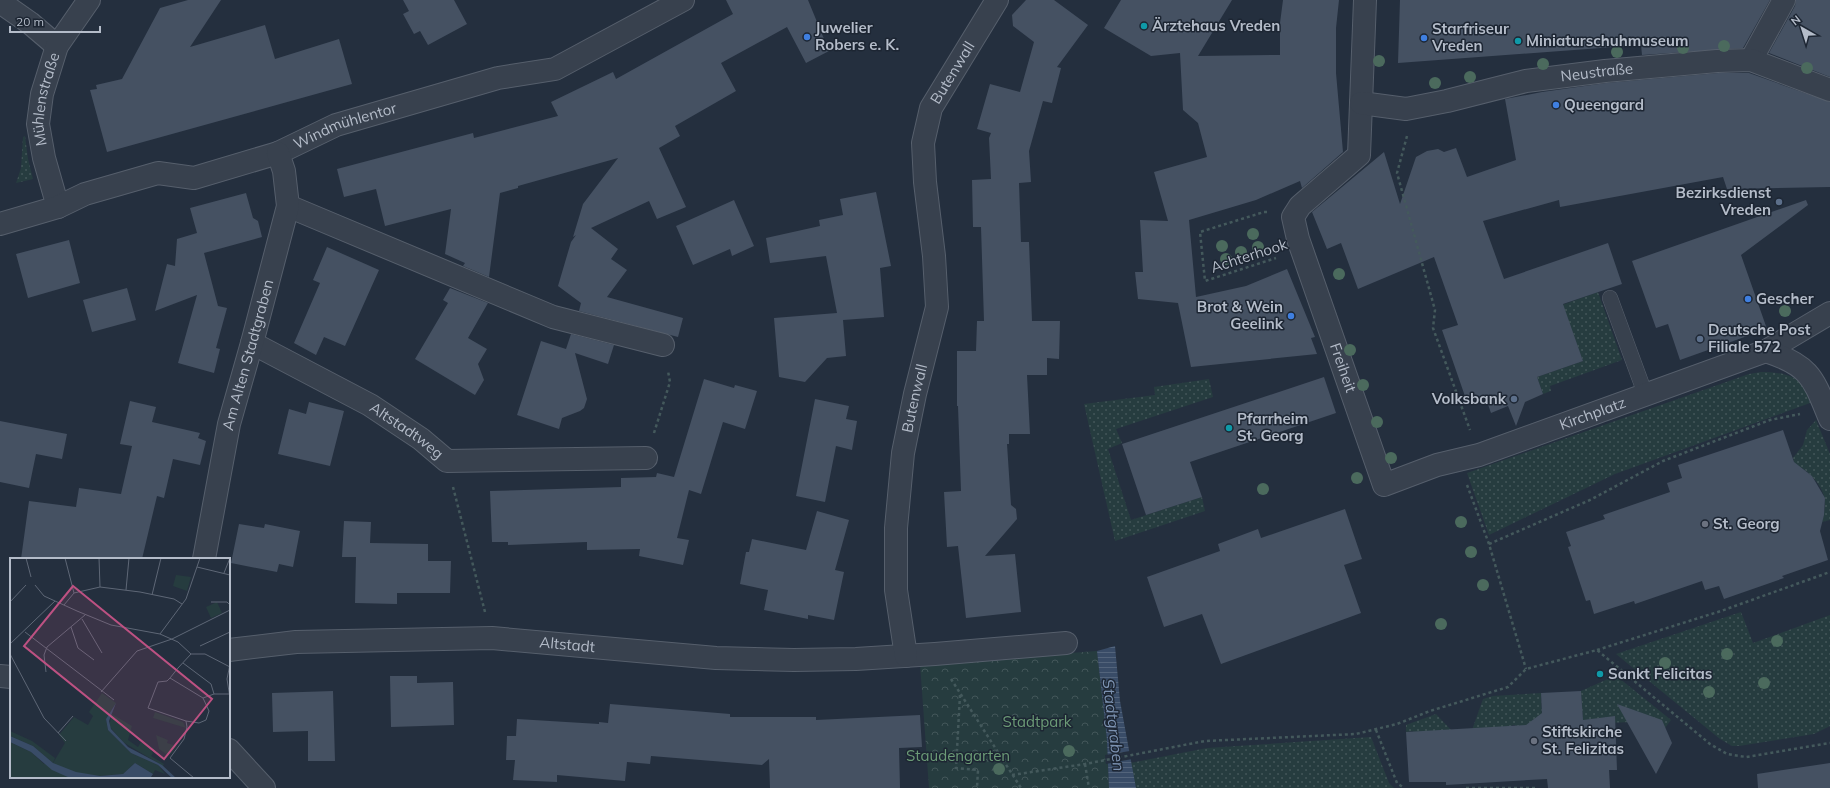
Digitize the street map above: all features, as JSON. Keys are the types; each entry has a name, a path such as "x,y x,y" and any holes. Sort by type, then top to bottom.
{"street":[{"name":"Mühlenstraße","path":"58,207 44,158 38,124 42,94 57,46 89,0"},
{"name":"Windmühlentor","path":"0,224 58,207 85,194 158,173 194,178 278,152 336,125 498,78 555,69 683,0"},
{"name":"Butenwall","path":"906,656 896,590 896,528 903,454 915,394 937,307 934,256 924,182 923,143 931,108 956,64 997,0"},
{"path":"1293,217 1300,206 1359,155 1361,146 1365,0"},
{"path":"1751,60 1784,0"},
{"path":"0,2 30,23 57,46"},
{"name":"Neustraße","path":"1361,103 1406,109 1447,101 1526,81 1612,70 1718,61 1751,60 1830,90"},
{"name":"Am Alten Stadtgraben","path":"204,558 229,424 288,206 284,171 278,152"},
{"path":"288,206 553,317 663,345"},
{"name":"Freiheit","path":"1293,217 1294,230 1384,485 1417,472"},
{"name":"Kirchplatz","path":"1417,472 1437,465 1479,455 1646,396 1766,351 1830,313"},
{"name":"Altstadtweg","path":"252,343 370,405 421,439 447,461 646,458"},
{"path":"1766,351 1801,366 1813,381 1827,413"},
{"name":"Altstadt","path":"230,650 296,642 492,638 716,658 794,660 906,656"},
{"path":"906,656 1066,643"},
{"path":"0,676 10,677"},
{"path":"230,751 264,788"}],"lane":[{"path":"1610,298 1646,396"}],"path":[{"path":"1406,109 1410,125 1397,173 1435,310 1433,328 1479,455"},
{"name":"Achterhook","path":"1293,217 1264,212 1200,232 1205,281 1301,250"},
{"path":"646,458 670,382 663,345"},
{"path":"1489,544 1590,500 1663,462 1770,420 1802,414 1827,413"},
{"path":"1458,460 1489,544 1526,669"},
{"path":"447,461 492,638"},
{"path":"1012,775 1098,762 1205,741 1356,734 1376,730 1468,698 1508,687 1526,669 1597,650 1721,611 1830,572"},
{"path":"1597,650 1710,744 1727,754 1746,757 1830,743"},
{"path":"935,654 1021,788"},
{"path":"960,693 956,768 978,770 977,788"},
{"path":"1376,730 1397,783 1404,788"},
{"path":"1085,764 1089,788"},
{"path":"1466,788 1538,788"}],"green space":[{"path":"25,136 28,159 33,179 16,183 21,168 23,137"},
{"path":"1598,292 1622,360 1550,386 1551,391 1543,394 1537,377 1583,361 1562,305"},
{"path":"1761,372 1777,373 1794,378 1803,387 1810,403 1615,474 1489,535 1467,473 1749,374"},
{"path":"1209,379 1213,397 1116,429 1122,443 1108,449 1131,520 1202,497 1205,511 1115,541 1084,404 1155,395 1154,387"},
{"path":"1816,420 1830,454 1830,520 1822,522 1825,500 1824,495 1810,474 1795,465 1793,458 1803,445 1807,430"},
{"path":"1741,612 1753,643 1830,615 1830,726 1814,734 1732,746 1720,739 1616,654"},
{"name":"Stadtpark","path":"1097,651 1107,740 1109,788 929,788 920,664"},
{"path":"1614,674 1671,720 1665,728 1632,722 1583,724 1581,691 1610,678"},
{"path":"1541,693 1542,718 1535,725 1515,727 1515,725 1512,725 1511,728 1472,730 1483,699 1493,696"},
{"path":"1436,714 1452,731 1406,732 1406,725"},
{"path":"1371,737 1389,783 1394,788 1136,788 1130,763 1207,748"}],"water":[{"name":"Stadtgraben","path":"1115,646 1120,701 1136,788 1109,788 1107,740 1097,651"}],"pier":[{"path":"1130,751 1132,759 1106,764 1105,755"}],"building":[{"path":"188,0 221,0 190,47 265,25 275,59 339,39 352,84 107,152 90,90 97,89 96,85 122,79 160,8"},
{"path":"403,0 454,0 467,24 428,45 420,31 414,34 403,14 409,11"},
{"path":"726,0 808,0 829,51 806,63 787,27 721,63 736,91 675,126 680,136 659,148 686,207 657,219 649,201 591,228 618,249 611,259 627,270 607,297 683,318 678,337 579,311 581,303 558,286 571,242 576,235 573,237 583,204 618,158 518,186 518,188 500,193 489,277 463,266 465,263 445,254 451,209 385,226 376,189 344,197 337,169 473,133 474,138 558,116 551,102 613,72 616,79 733,14"},
{"path":"1026,0 1054,0 1088,25 1057,67 1061,68 1052,103 1043,101 1029,151 1031,182 1019,183 1021,242 1029,242 1032,321 1060,321 1059,359 1047,358 1047,375 1027,375 1030,434 1009,434 1009,444 1007,444 1011,505 1016,509 1017,519 985,556 1015,554 1021,612 966,618 958,546 947,547 944,492 961,491 957,406 957,351 976,351 977,321 984,321 981,227 973,227 972,180 991,179 989,138 991,133 977,129 990,84 1020,92 1034,42 1013,26 1012,15"},
{"path":"1121,0 1232,0 1198,56 1280,55 1280,23 1283,0 1339,0 1336,28 1336,73 1343,152 1302,188 1300,181 1256,200 1189,220 1196,297 1246,286 1287,269 1315,337 1311,338 1317,354 1191,367 1178,303 1138,299 1135,272 1143,272 1140,220 1168,221 1154,172 1207,157 1198,123 1183,110 1180,53 1151,56 1104,28"},
{"path":"1400,0 1770,0 1743,48 1642,55 1641,45 1398,63"},
{"path":"1796,0 1830,0 1830,77 1769,53 1795,6"},
{"path":"1718,73 1749,73 1830,102 1830,187 1727,189 1723,177 1560,207 1559,200 1483,221 1504,279 1608,243 1622,284 1563,304 1583,361 1537,377 1543,394 1525,402 1516,426 1508,406 1491,413 1485,396 1467,402 1442,330 1458,325 1434,257 1358,289 1341,243 1327,249 1312,212 1384,152 1400,204 1416,157 1427,151 1438,149 1444,152 1456,148 1467,177 1516,160 1505,99 1606,83"},
{"path":"876,192 891,266 880,268 884,317 843,320 846,356 827,358 805,382 779,377 774,318 837,313 826,256 770,263 766,238 820,226 819,220 843,215 840,199"},
{"path":"246,193 253,218 258,221 262,237 204,253 218,306 227,308 216,348 220,349 214,373 178,363 197,295 155,311 167,264 175,266 177,239 197,233 190,208"},
{"path":"734,200 754,246 732,256 730,249 693,265 676,226"},
{"path":"1806,200 1808,205 1741,255 1767,329 1680,360 1668,324 1656,328 1632,261"},
{"path":"69,240 80,283 28,298 16,254"},
{"path":"327,247 379,270 345,346 324,337 316,355 294,343 320,283 313,280"},
{"path":"127,288 136,320 92,332 83,300"},
{"path":"450,288 488,303 468,338 487,349 478,364 484,380 475,395 415,359 448,303 443,300"},
{"path":"571,334 614,345 608,364 575,353 587,399 584,408 562,418 559,429 517,415 541,341 566,349"},
{"name":"Pfarrheim St. Georg","path":"1324,377 1336,413 1190,462 1202,497 1146,515 1122,444"},
{"path":"704,379 734,388 735,385 757,391 745,429 723,422 701,494 689,490 677,538 689,540 683,565 639,556 640,549 587,550 587,542 508,545 508,542 492,542 490,491 621,487 621,478 656,477 657,473 674,477"},
{"path":"815,399 849,406 846,419 857,421 852,450 836,446 825,502 796,496"},
{"path":"130,401 156,407 152,422 200,433 198,438 206,441 200,465 173,459 164,498 157,496 142,558 21,558 29,501 76,507 79,488 121,494 132,446 120,444"},
{"path":"309,402 344,411 330,466 278,454 289,409 306,414"},
{"path":"0,421 67,434 62,459 36,454 29,488 0,482"},
{"name":"St. Georg","path":"1783,430 1794,462 1812,476 1825,498 1824,515 1820,531 1828,560 1782,576 1784,578 1724,599 1719,586 1705,590 1702,581 1635,604 1634,601 1594,614 1590,600 1586,601 1568,547 1571,546 1566,532 1605,519 1603,515 1670,492 1667,483 1682,478 1678,465"},
{"path":"1345,509 1362,559 1344,565 1361,613 1221,664 1202,614 1164,627 1147,577 1220,551 1218,544 1258,529 1261,538"},
{"path":"817,511 849,520 835,570 844,572 834,620 808,615 808,619 764,610 768,590 740,584 746,552 749,552 752,539 806,550"},
{"path":"344,521 371,522 370,543 428,544 428,561 451,561 450,593 397,593 397,604 355,603 356,557 342,557"},
{"path":"239,524 264,528 265,524 300,531 293,567 279,564 277,572 231,563"},
{"path":"390,676 417,676 417,683 453,682 454,725 391,727"},
{"path":"333,691 335,761 308,761 308,731 273,732 272,693"},
{"name":"Stiftskirche St. Felizitas","path":"1581,691 1583,720 1615,716 1617,770 1609,770 1610,788 1548,788 1547,779 1446,785 1446,782 1409,782 1406,732 1526,725 1542,713 1541,693"},
{"path":"610,704 730,714 730,717 816,717 816,720 920,715 922,747 899,748 900,788 770,788 769,759 762,765 651,756 650,764 627,762 625,781 557,775 557,782 513,780 515,760 506,760 507,736 516,736 517,719 599,724 599,722 608,723"},
{"path":"1617,704 1662,720 1672,743 1656,774"},
{"path":"1830,763 1830,788 1758,788 1757,774"}],"place":[{"name":"Ärztehaus Vreden","path":"1144,26"},
{"name":"Juwelier Robers e. K.","path":"807,37"},
{"name":"Starfriseur Vreden","path":"1424,38"},
{"name":"Miniaturschuhmuseum","path":"1518,41"},
{"name":"Queengard","path":"1556,105"},
{"name":"Bezirksdienst Vreden","path":"1779,202"},
{"name":"Gescher","path":"1748,299"},
{"name":"Brot & Wein Geelink","path":"1291,316"},
{"name":"Deutsche Post Filiale 572","path":"1700,339"},
{"name":"Volksbank","path":"1514,399"},
{"name":"Pfarrheim St. Georg","path":"1229,428"},
{"name":"St. Georg","path":"1705,524"},
{"name":"Sankt Felicitas","path":"1600,674"},
{"name":"Stiftskirche St. Felizitas","path":"1534,741"}],"park label":[{"name":"Staudengarten","path":"958,756"}]}
